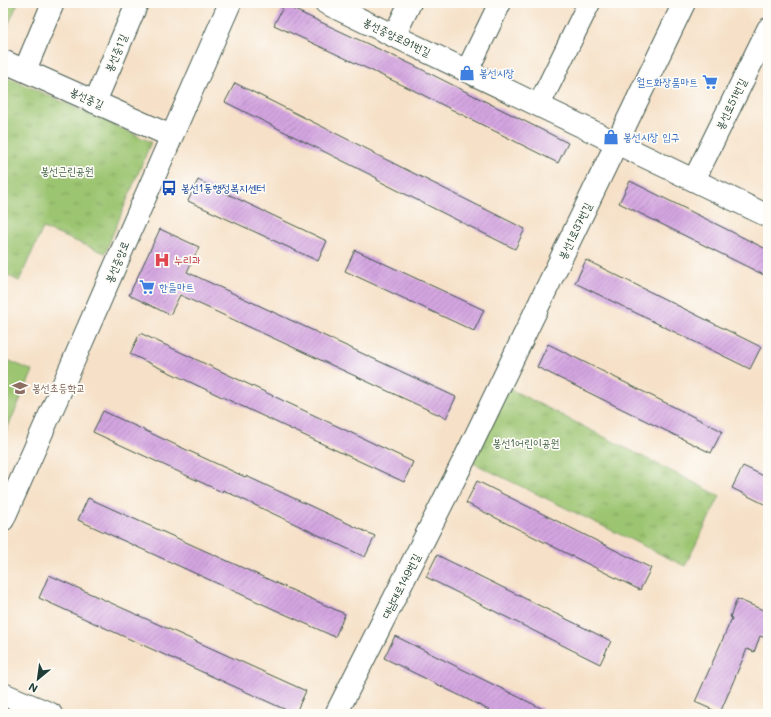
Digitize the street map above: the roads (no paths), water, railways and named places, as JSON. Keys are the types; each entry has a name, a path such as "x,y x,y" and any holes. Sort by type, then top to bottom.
{"street":[{"path":"25,70 54,3"},
{"name":"봉선중1길","path":"95,102 137,3"},
{"name":"봉선중앙로","path":"3,520 230,3"},
{"name":"봉선중앙로91번길","path":"326,3 617,143"},
{"path":"394,36 410,3"},
{"path":"467,71 500,3"},
{"path":"539,105 589,3"},
{"name":"봉선1로37번길","path":"465,458 684,3"},
{"name":"봉선로51번길","path":"694,180 768,29"},
{"name":"봉선중길","path":"3,61 172,136"},
{"path":"617,143 767,214"},
{"name":"대남대로149번길","path":"336,714 465,458"},
{"path":"3,694 48,713"}],"place":[{"name":"봉선시장","path":"467,73"},
{"name":"월드화장품마트","path":"710,82"},
{"name":"봉선시장 입구","path":"611,137"},
{"name":"봉선1동행정복지센터","path":"169,188"},
{"name":"누리과","path":"162,260"},
{"name":"한들마트","path":"147,287"},
{"name":"봉선초등학교","path":"20,388"}],"park label":[{"name":"봉선근린공원","path":"67,171"},
{"name":"봉선1어린이공원","path":"526,443"}]}
